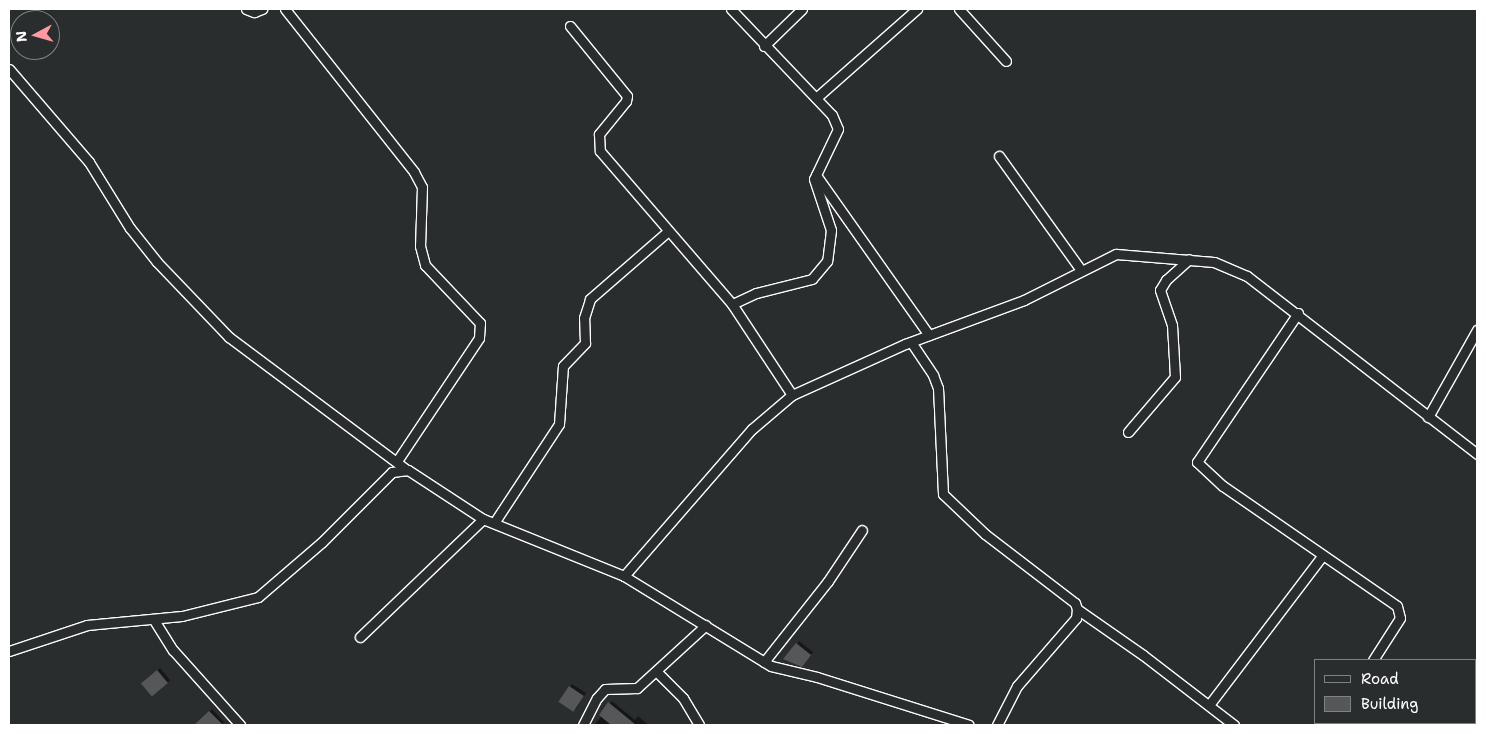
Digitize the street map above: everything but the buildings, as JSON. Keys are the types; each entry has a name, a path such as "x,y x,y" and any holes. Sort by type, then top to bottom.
{"street":[{"path":"246,9 254,12 262,9"},
{"path":"285,9 414,172 422,187 420,246 425,265 480,323 480,338 397,461"},
{"path":"731,9 838,123 838,129 816,175 815,186 832,230 831,246 820,273 803,282 756,293 732,304"},
{"path":"764,46 802,9"},
{"path":"816,98 917,9"},
{"path":"959,9 1006,61"},
{"path":"570,26 627,96 599,134 600,150 667,232 732,304 792,395"},
{"path":"9,69 89,162 130,228 157,262 229,337 408,470 483,519 624,576 764,662 969,725"},
{"path":"999,156 1080,270"},
{"path":"816,175 929,335"},
{"path":"494,524 559,424 563,366 585,343 584,318 590,299 667,232"},
{"path":"624,576 752,429 792,395 911,342 1024,300 1080,270 1116,254 1189,259 1229,267 1298,313 1477,454"},
{"path":"1128,432 1175,377 1172,325 1160,290 1166,280 1189,259"},
{"path":"1298,313 1197,462 1223,486 1397,606 1400,618 1373,659"},
{"path":"1428,417 1477,330"},
{"path":"911,342 933,375 938,388 943,494 985,534 1070,599 1077,609 1234,725"},
{"path":"9,651 87,625 154,620 226,607 258,597 322,542 392,472 408,470"},
{"path":"360,637 483,519"},
{"path":"764,662 828,581 862,530"},
{"path":"1209,705 1323,555"},
{"path":"997,725 1017,686 1076,618 1077,609"},
{"path":"154,620 173,650 240,725"},
{"path":"583,725 597,698 605,689 637,688 657,672 706,625"},
{"path":"657,672 683,698 699,725"}]}
